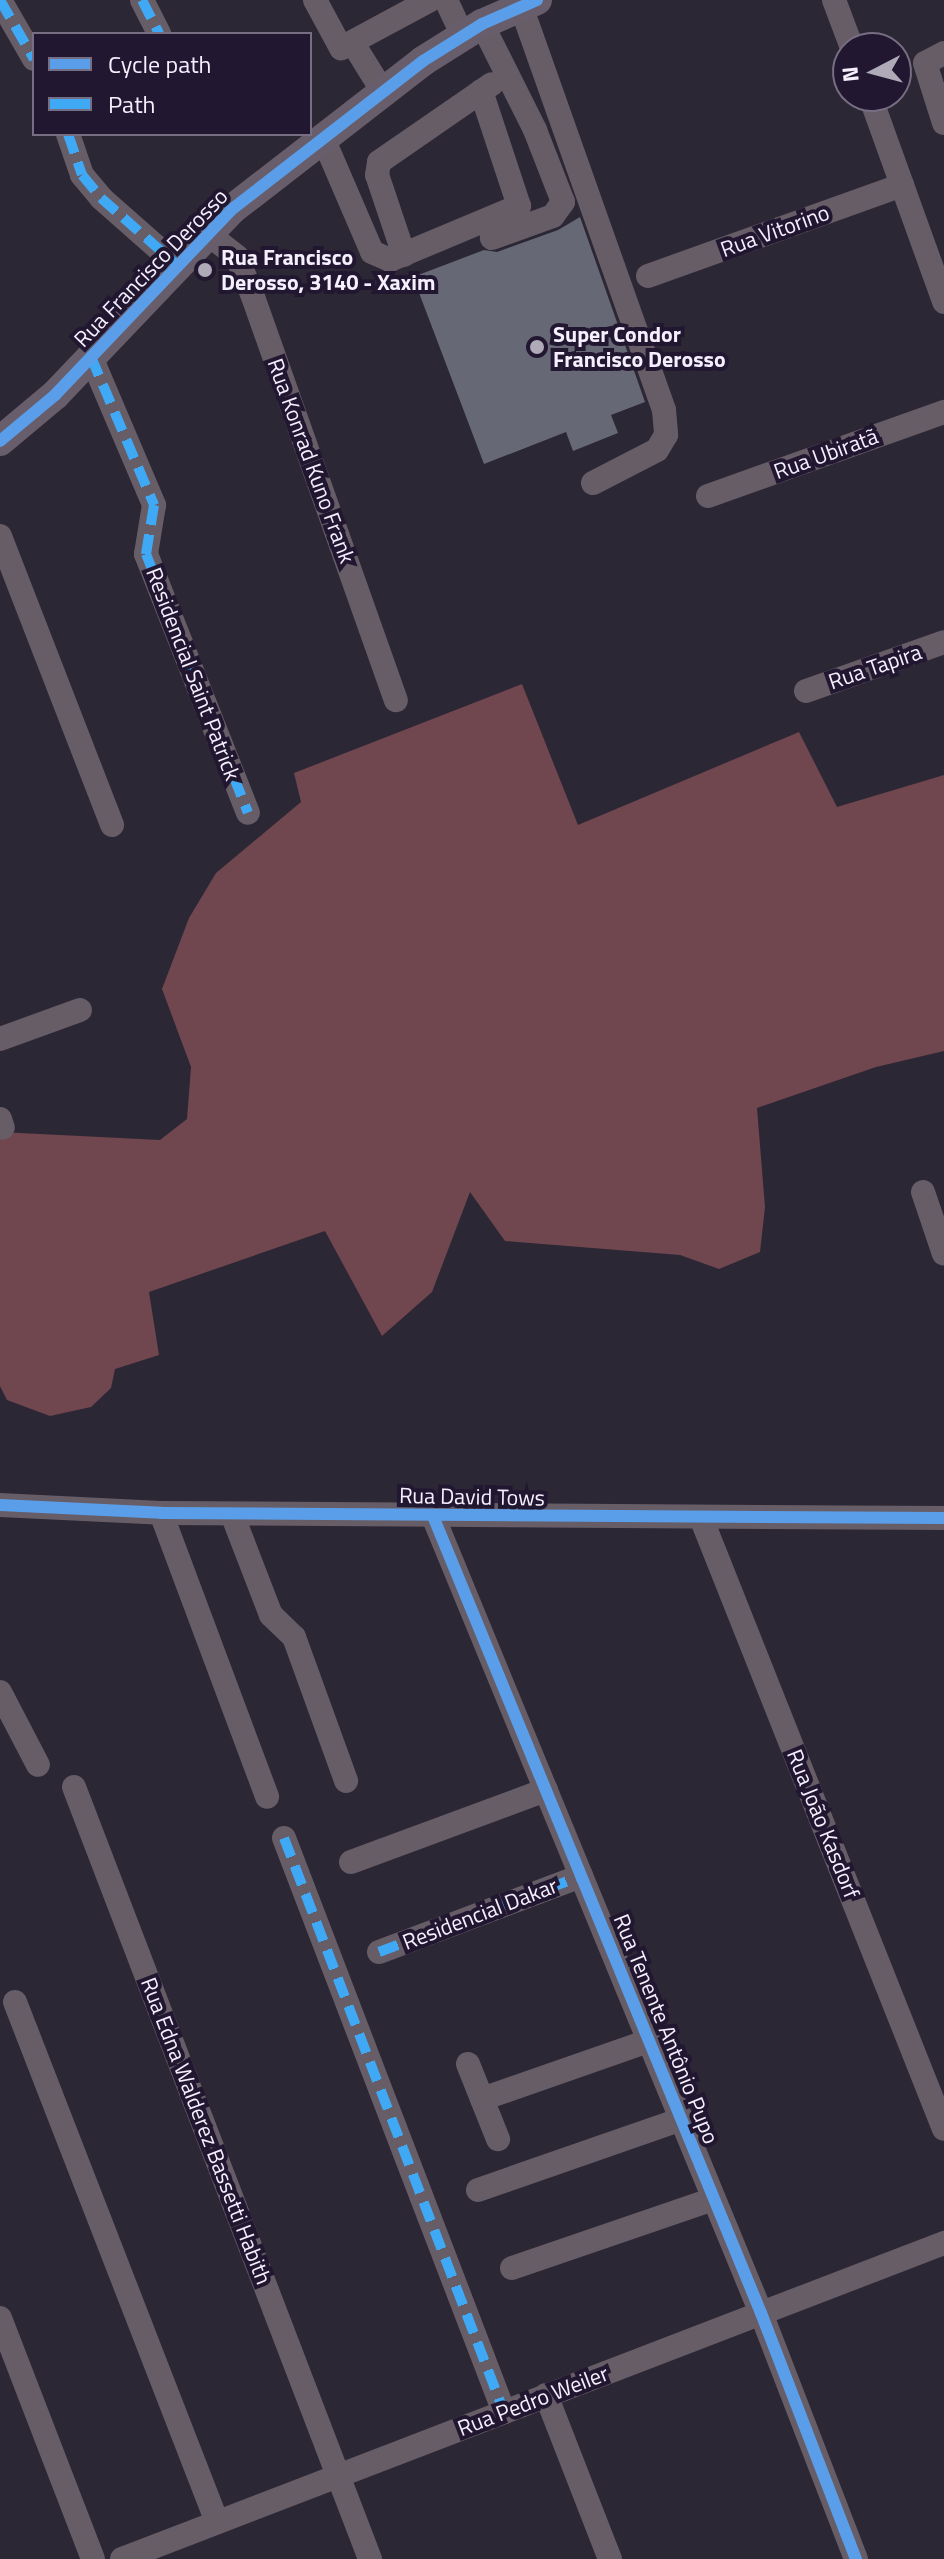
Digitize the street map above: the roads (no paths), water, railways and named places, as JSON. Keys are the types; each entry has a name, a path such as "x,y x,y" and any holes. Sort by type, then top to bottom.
{"main road":[{"name":"Rua Francisco Derosso","path":"4,431 91,357 208,234 323,138 473,30 530,4"}],"street":[{"path":"0,0 32,56"},
{"path":"142,0 158,32"},
{"path":"315,0 338,45 354,45 430,0"},
{"path":"446,0 473,30 505,77 535,130 563,202 553,216 486,240"},
{"path":"834,0 846,32"},
{"path":"530,4 664,410 666,435 657,450 593,483"},
{"path":"354,45 383,92"},
{"path":"944,53 925,63 944,123"},
{"path":"404,255 376,169 408,139 505,77"},
{"path":"323,138 372,252 390,260 519,206 481,91"},
{"path":"876,112 944,302"},
{"path":"69,136 82,175 178,266"},
{"name":"Rua Vitorino","path":"648,276 902,185"},
{"name":"Rua Konrad Kuno Frank","path":"208,234 237,257 252,294 396,700"},
{"name":"Residencial Saint Patrick","path":"91,357 154,505 146,554 248,813"},
{"name":"Rua Ubiratã","path":"708,496 944,412"},
{"path":"0,536 112,825"},
{"name":"Rua Tapira","path":"806,691 944,642"},
{"path":"0,1039 80,1010"},
{"path":"923,1192 944,1254"},
{"name":"Rua David Tows","path":"0,1505 161,1513 702,1520 944,1519"},
{"path":"161,1513 267,1797"},
{"path":"232,1514 271,1615 294,1637 346,1781"},
{"name":"Rua Tenente Antônio Pupo","path":"433,1516 761,2313 856,2559"},
{"name":"Rua João Kasdorf","path":"702,1520 944,2129"},
{"path":"0,1692 38,1765"},
{"name":"Rua Edna Walderez Bassetti Habith","path":"74,1787 370,2559"},
{"path":"351,1862 546,1790"},
{"path":"284,1838 504,2412"},
{"name":"Residencial Dakar","path":"379,1952 581,1876"},
{"path":"15,2002 217,2522"},
{"path":"482,2099 649,2041"},
{"path":"468,2064 498,2139"},
{"path":"478,2190 682,2119"},
{"path":"512,2268 714,2199"},
{"name":"Rua Pedro Weiler","path":"133,2557 337,2475 944,2243"},
{"path":"0,2318 93,2559"},
{"path":"546,2395 610,2559"}],"place":[{"name":"Rua Francisco Derosso, 3140 - Xaxim","path":"205,270"},
{"name":"Super Condor Francisco Derosso","path":"537,347"}]}
